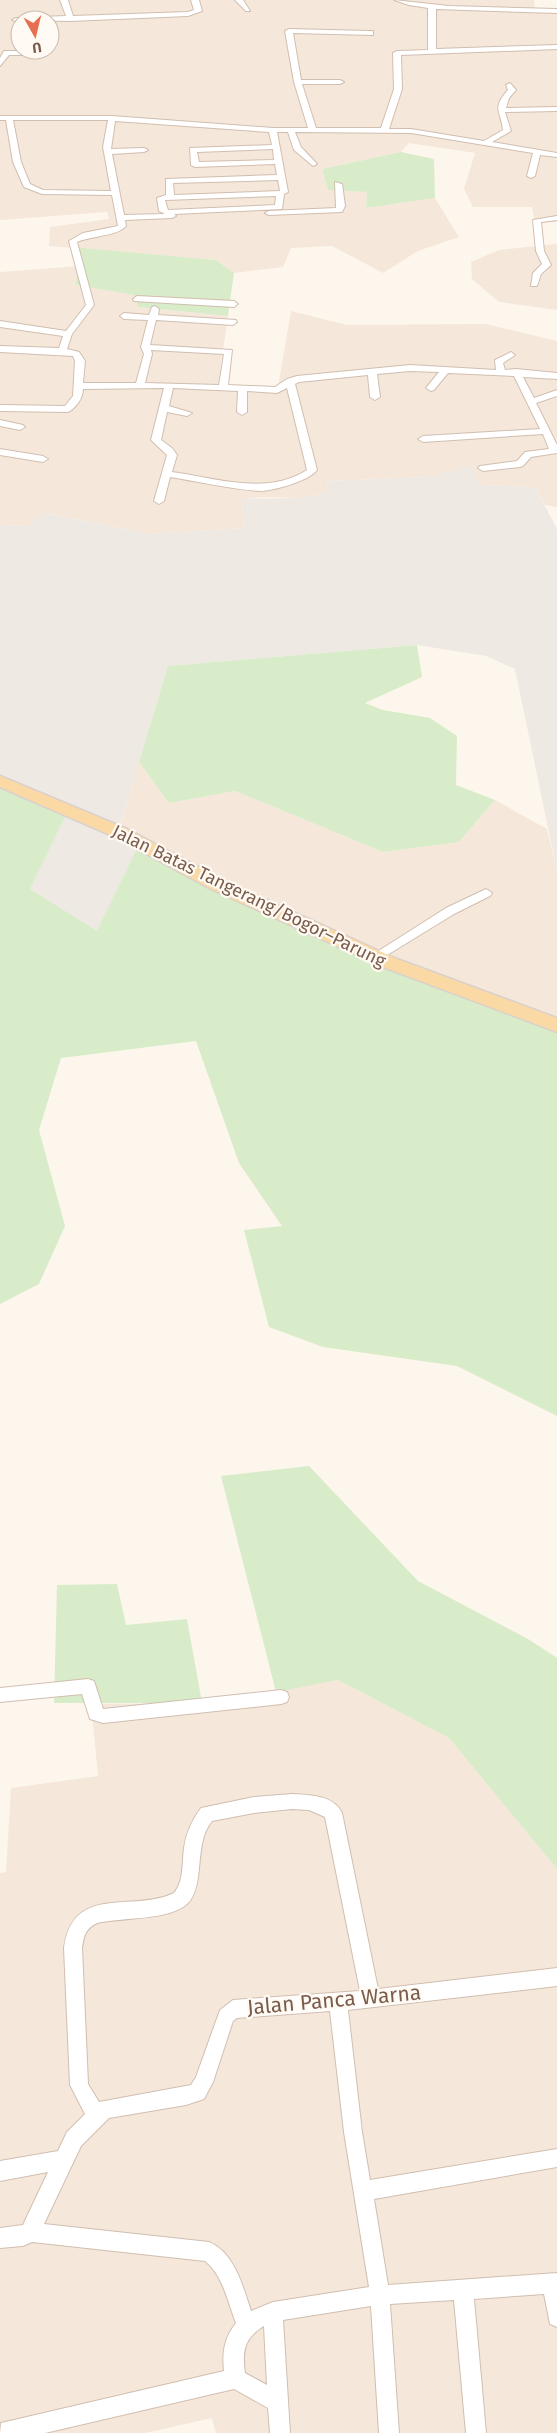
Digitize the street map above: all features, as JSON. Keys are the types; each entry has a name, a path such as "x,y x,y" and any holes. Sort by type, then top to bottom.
{"main road":[{"name":"Jalan Batas Tangerang/Bogor–Parung","path":"0,781 121,833 218,885 375,957 455,989 557,1025"}],"street":[{"path":"64,0 70,19"},
{"path":"60,19 194,13 198,11 195,0"},
{"path":"239,0 248,10"},
{"path":"398,0 406,3 432,6 449,4 475,8 557,11"},
{"path":"471,0 475,8"},
{"path":"501,0 506,9"},
{"path":"432,6 432,52"},
{"path":"313,130 298,82 290,30 370,33"},
{"path":"384,130 398,89 396,54 557,47"},
{"path":"0,64 10,53"},
{"path":"298,82 340,82"},
{"path":"483,144 507,131 501,113 504,110 505,98 512,90 510,85"},
{"path":"504,110 557,109"},
{"path":"117,193 39,191 27,185 17,162 4,118 112,118 273,130 384,130 411,132 557,155"},
{"path":"62,351 68,334 90,305 72,240 86,235 119,230 122,226 108,152 112,118"},
{"path":"273,130 284,192 170,196 161,198 163,211 276,209 280,207 280,193"},
{"path":"291,130 297,148 314,164"},
{"path":"276,147 193,150 195,165 278,162"},
{"path":"108,152 144,150"},
{"path":"530,176 545,162 537,152"},
{"path":"170,196 169,181 281,177"},
{"path":"120,218 339,210 341,206 338,184"},
{"path":"548,265 540,251 537,222 541,219 557,218"},
{"path":"534,284 537,272 548,265 557,264"},
{"path":"138,299 234,304"},
{"path":"140,385 148,354 145,347 157,300"},
{"path":"124,316 233,322"},
{"path":"0,324 68,334"},
{"path":"23,338 30,328"},
{"path":"145,347 229,352 224,387"},
{"path":"0,349 62,351 78,357 80,386 78,396 68,409 0,408"},
{"path":"501,372 498,362 511,355"},
{"path":"80,386 169,385 277,390 290,381 306,378 410,368 516,372 544,377 557,376"},
{"path":"430,388 444,370"},
{"path":"372,371 375,397"},
{"path":"483,468 520,464 528,454 555,451 516,372"},
{"path":"167,474 261,488 286,483 310,473 312,470 290,381"},
{"path":"159,501 172,453 157,444 156,440 169,385"},
{"path":"242,389 242,412"},
{"path":"531,402 557,393"},
{"path":"163,408 187,413"},
{"path":"0,423 20,427"},
{"path":"424,439 546,431"},
{"path":"0,452 43,459"},
{"path":"375,957 450,911 486,893"},
{"path":"0,1695 88,1686 96,1714 103,1716 281,1696"},
{"path":"97,2114 87,2102 79,2085 73,1948 77,1928 88,1917 108,1912 169,1905 181,1899 187,1891 194,1834 199,1821 207,1814 285,1802 317,1803 329,1809 332,1813 370,1999"},
{"name":"Jalan Panca Warna","path":"30,2232 74,2139 97,2114 107,2108 186,2096 197,2092 204,2082 226,2016 233,2009 370,1999 557,1977"},
{"path":"338,2002 352,2132 380,2295 389,2433"},
{"path":"362,2191 557,2158"},
{"path":"0,2171 63,2160"},
{"path":"0,2238 23,2236 30,2232 209,2252 216,2255 222,2266 247,2326"},
{"path":"235,2379 233,2350 240,2334 260,2316 273,2312 380,2295 555,2283 557,2316"},
{"path":"463,2290 476,2433"},
{"path":"273,2312 280,2433"},
{"path":"0,2433 235,2379 278,2402"}],"shaded area":[{"path":"0,0 534,0 535,10 557,10 557,222 535,223 532,207 473,207 464,189 475,153 409,143 401,152 322,169 328,190 367,192 366,208 435,198 459,237 418,251 383,273 332,246 291,248 283,267 234,273 216,260 49,246 50,227 109,219 107,212 0,220"},
{"path":"557,244 557,310 499,302 472,279 471,262 499,250"},
{"path":"78,266 77,285 134,295 138,307 228,316 217,391 277,393 291,311 347,325 486,324 557,341 557,507 545,505 535,487 479,485 471,467 427,477 327,481 328,493 298,498 267,497 242,499 244,528 149,534 46,513 28,526 0,525 0,272"},
{"path":"471,466 479,485 535,487 557,529 557,871 515,669 486,656 417,645 168,666 120,826 138,846 97,932 29,889 0,778 0,525 28,526 45,513 149,534 244,528 242,499 298,498 328,493 327,481 427,477"},
{"path":"139,762 169,803 235,791 383,852 459,842 495,800 547,829 557,871 557,1021 442,986 138,846 120,827"},
{"path":"338,1680 449,1738 557,1869 557,2433 216,2433 212,2418 145,2433 0,2433 0,1873 6,1872 11,1788 98,1776 91,1704 202,1703"}],"green space":[{"path":"401,152 434,159 435,198 366,208 367,192 328,190 322,169"},
{"path":"71,247 216,260 234,273 228,316 138,307 134,295 76,285 78,266"},
{"path":"417,645 422,677 365,703 383,710 430,718 457,736 456,785 495,800 459,842 383,852 235,791 169,803 139,762 168,666"},
{"path":"0,778 70,806 30,889 97,931 138,846 442,986 557,1021 557,1416 457,1366 323,1347 269,1327 244,1230 282,1226 239,1163 196,1041 61,1058 39,1130 65,1226 39,1284 0,1304"},
{"path":"309,1466 418,1581 528,1639 557,1658 557,1869 449,1738 338,1680 276,1692 221,1476"},
{"path":"117,1584 126,1625 187,1619 202,1703 54,1703 57,1585"}]}
